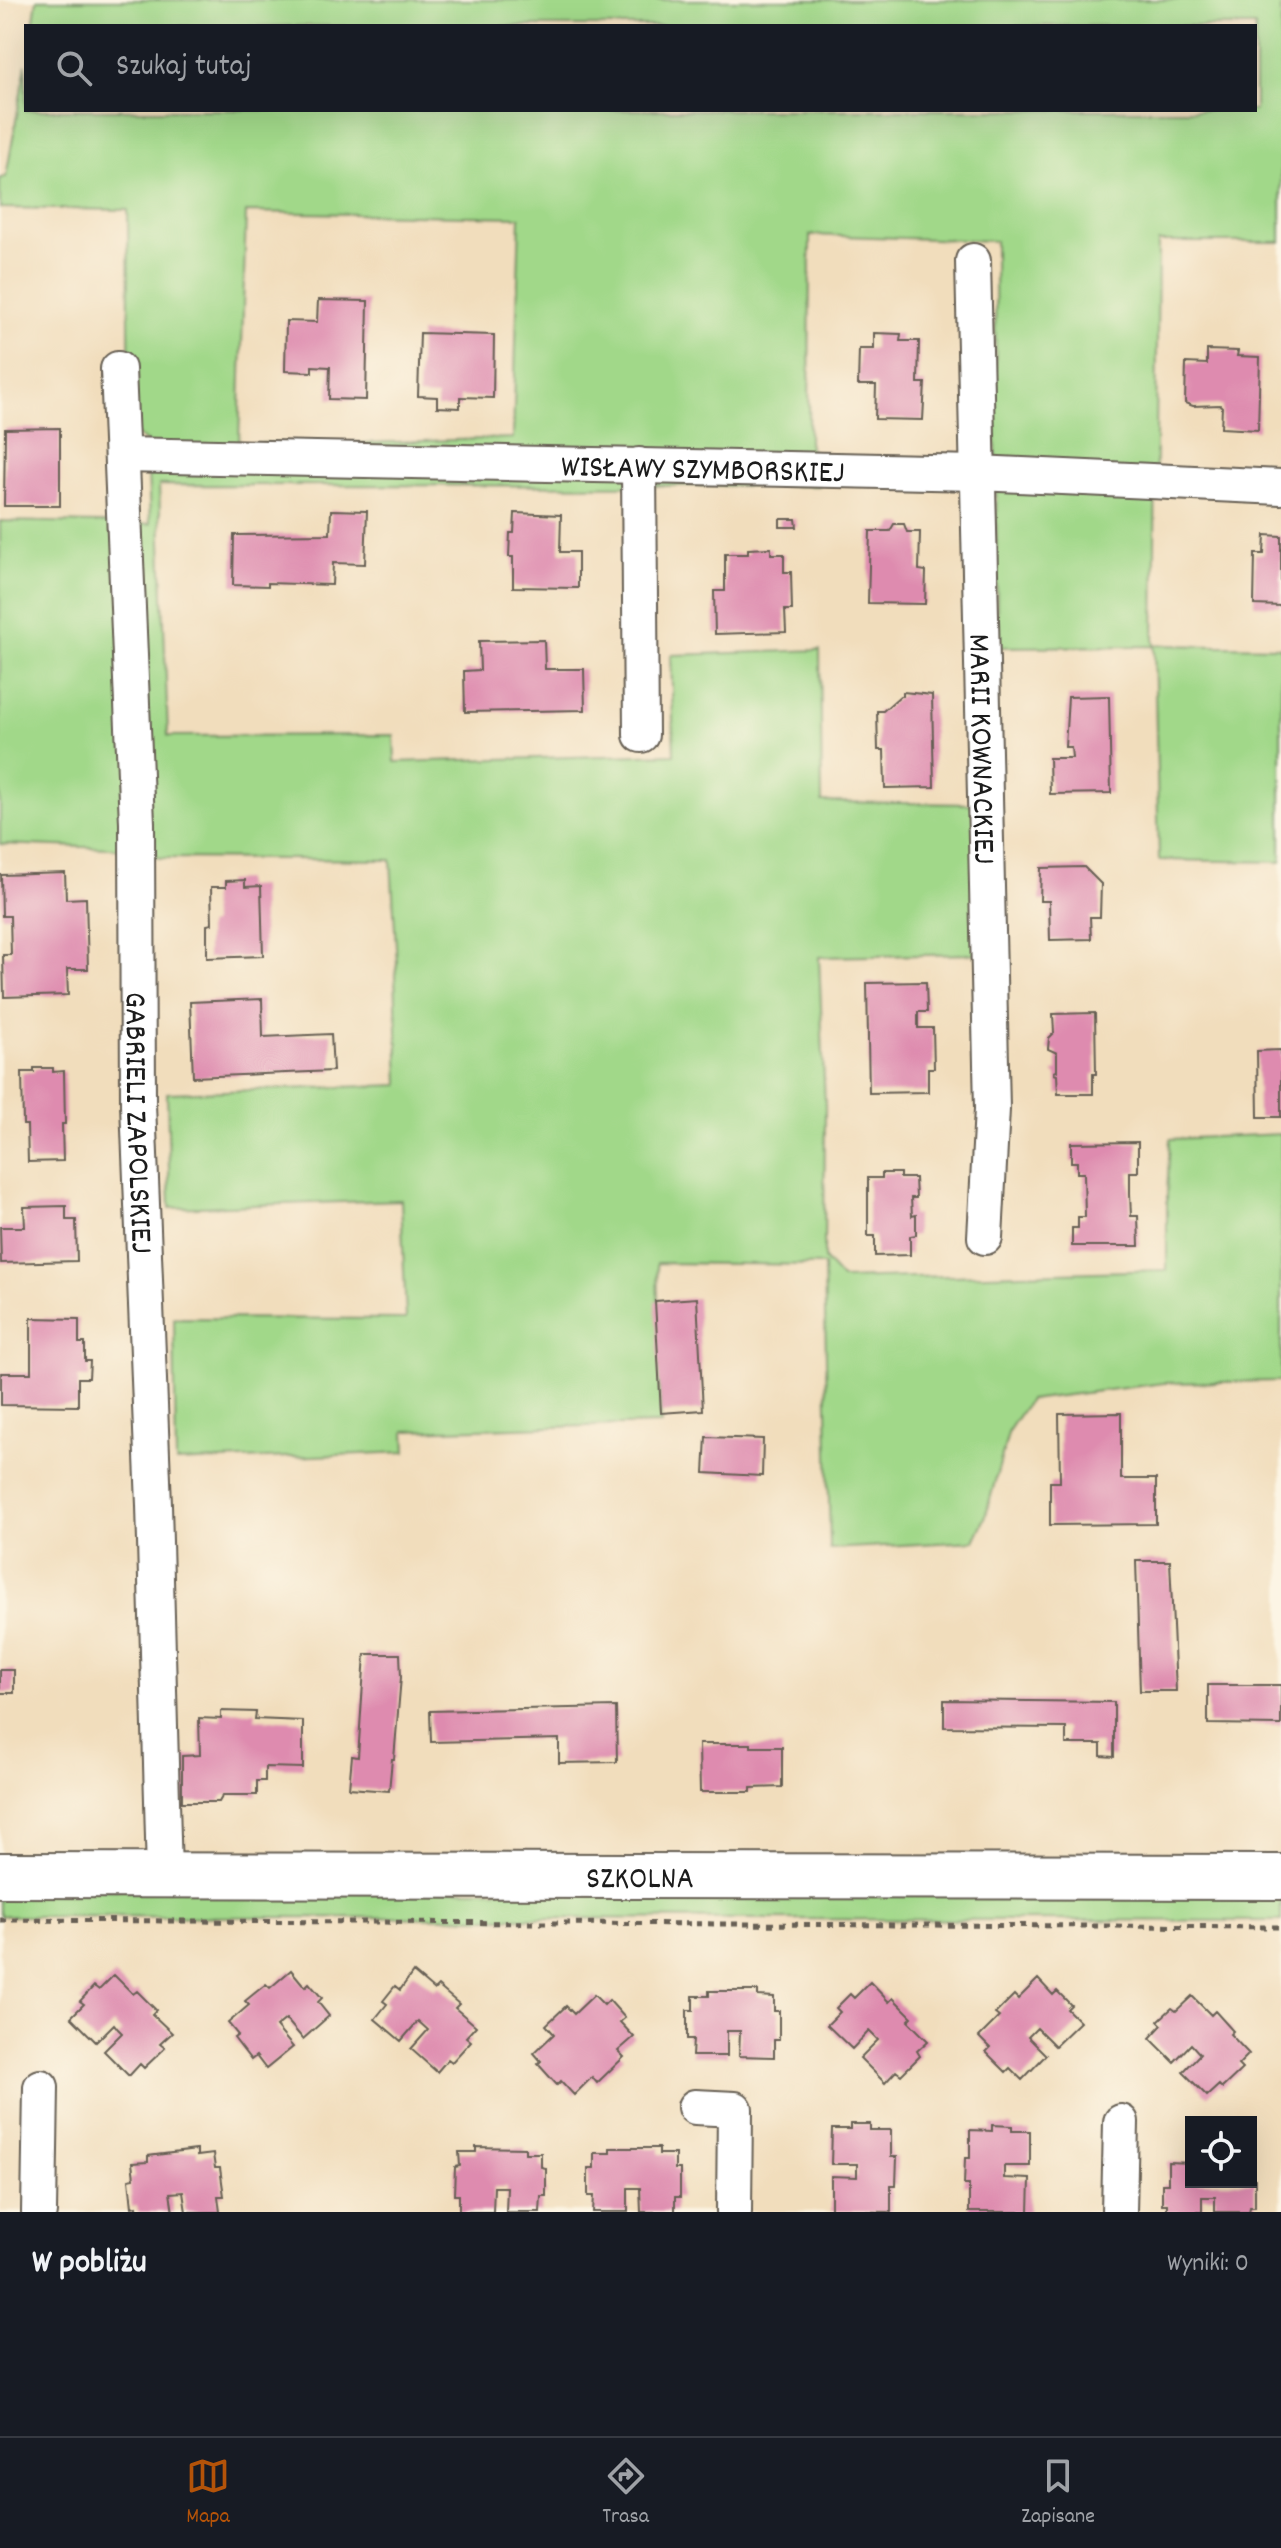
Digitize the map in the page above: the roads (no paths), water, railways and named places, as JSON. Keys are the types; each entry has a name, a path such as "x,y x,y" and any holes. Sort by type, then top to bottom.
{"street":[{"name":"MARII KOWNACKIEJ","path":"973,261 992,1109 985,1237"},
{"name":"GABRIELI ZAPOLSKIEJ","path":"118,369 137,823 138,1104 154,1505 164,1875"},
{"name":"WISŁAWY SZYMBORSKIEJ","path":"123,455 977,473 1281,487"},
{"path":"639,465 641,735"},
{"name":"SZKOLNA","path":"0,1875 1281,1877"},
{"path":"39,2212 41,2087"},
{"path":"695,2107 735,2109 734,2212"},
{"path":"1119,2212 1121,2122"}]}
